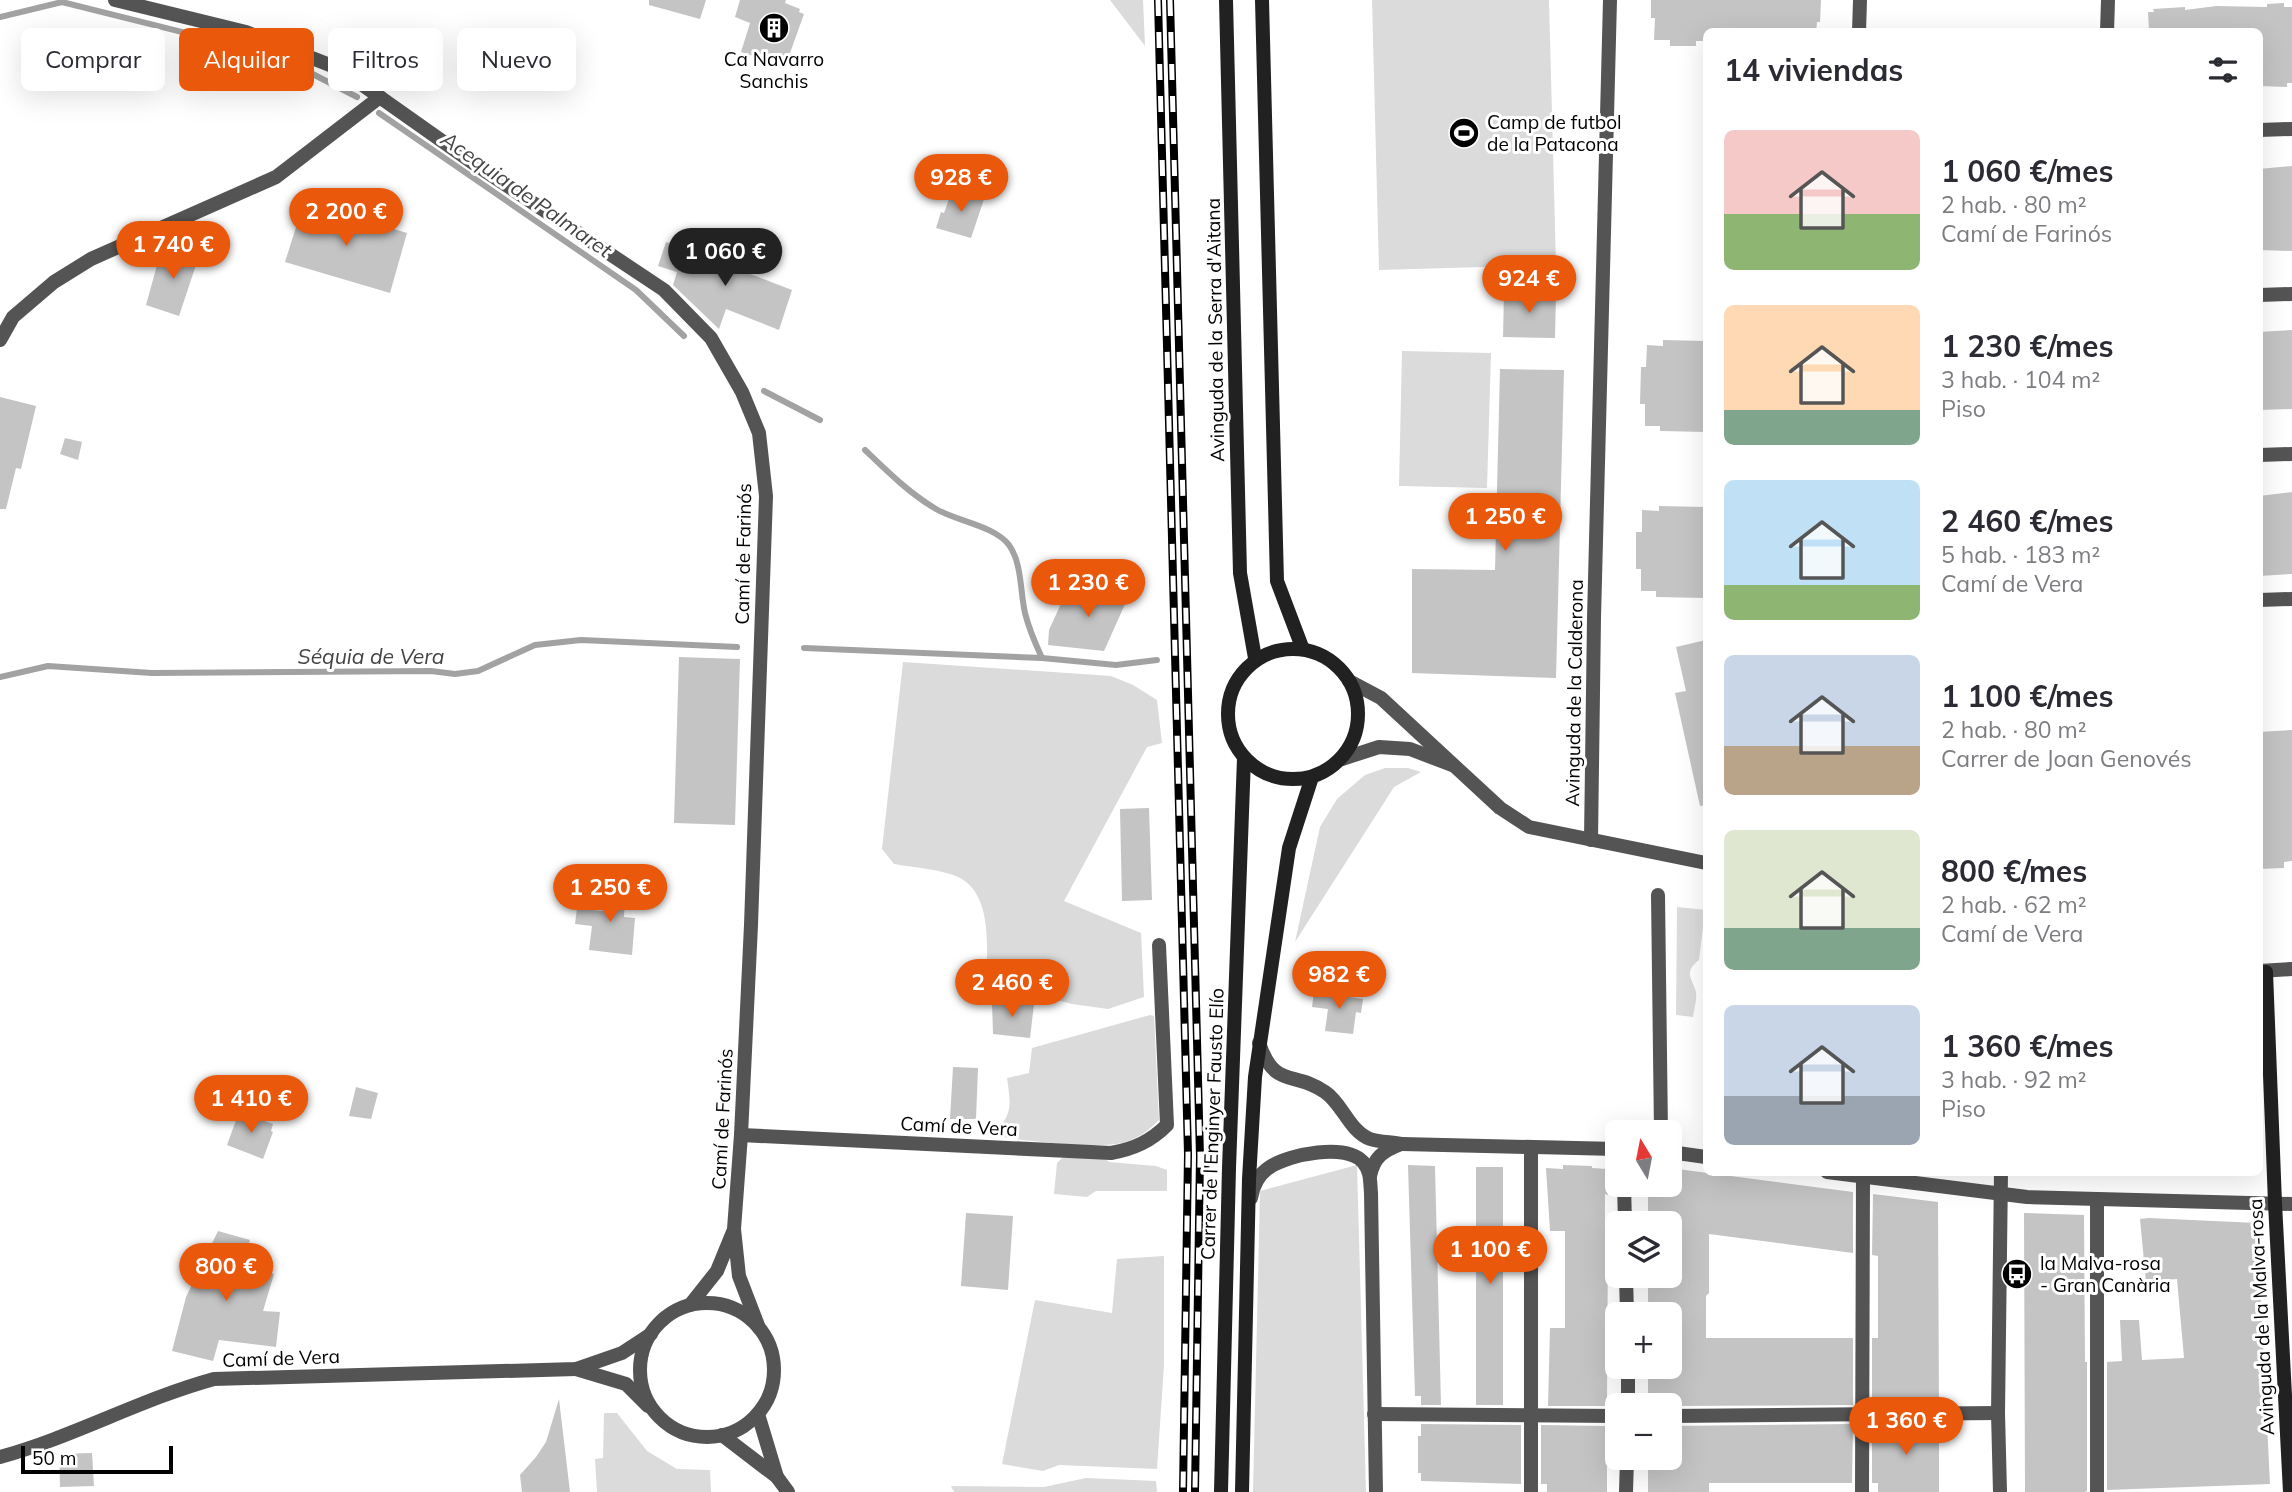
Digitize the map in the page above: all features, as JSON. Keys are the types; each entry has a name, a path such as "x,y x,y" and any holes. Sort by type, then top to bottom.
{"main road":[{"name":"Avinguda de la Serra d'Aitana","path":"1226,0 1240,573 1255,658"},
{"path":"1262,0 1277,581 1301,647"},
{"path":"1285,647 1301,647 1326,656 1339,667 1349,681 1355,699 1356,717 1352,739 1342,759 1329,770 1294,780 1275,778 1258,770 1244,758 1234,739 1231,716 1234,694 1242,675 1255,658 1285,647"},
{"name":"Carrer de l'Enginyer Fausto Elío","path":"1221,1492 1229,1168 1244,758"},
{"name":"Carrer de l'Enginyer Fausto Elío","path":"1242,1492 1251,1124 1259,1043 1289,848 1312,777"},
{"name":"Avinguda de la Malva-rosa","path":"2263,972 2290,1492"}],"street":[{"name":"Camí de Farinós","path":"115,0 259,36 340,69 664,290 711,338 742,392 759,433 766,496 751,925 734,1229 739,1276 759,1328"},
{"name":"Avinguda de la Calderona","path":"1591,840 1610,0"},
{"path":"1859,28 1860,0"},
{"path":"2107,28 2108,0"},
{"path":"0,340 13,317 54,282 91,259 276,177 380,97"},
{"path":"2263,130 2292,129"},
{"path":"2263,295 2292,294"},
{"path":"2263,455 2292,454"},
{"path":"2263,600 2292,599"},
{"path":"1349,681 1381,698 1460,768 1500,808 1529,827 1703,862"},
{"path":"1342,759 1379,747 1410,749 1460,768"},
{"path":"1658,895 1661,1120"},
{"name":"Camí de Vera","path":"741,1135 1111,1153 1131,1150 1167,1125 1159,945"},
{"path":"2263,972 2292,970"},
{"path":"1259,1043 1270,1068 1329,1094 1368,1139 1402,1144 1605,1149"},
{"path":"1376,1492 1370,1176 1379,1155 1402,1144"},
{"path":"1531,1147 1531,1492"},
{"name":"Carrer de l'Enginyer Fausto Elío","path":"1248,1210 1253,1188 1261,1175 1270,1166 1285,1160 1330,1151 1349,1153 1366,1165 1370,1176"},
{"path":"1682,1154 1703,1157"},
{"path":"1856,1176 2028,1197 2292,1204"},
{"path":"2000,1492 1998,1413 2001,1176"},
{"path":"1863,1177 1863,1492"},
{"path":"2097,1200 2097,1492"},
{"name":"Camí de Farinós","path":"690,1305 717,1271 734,1229"},
{"path":"709,1303 728,1306 745,1315 759,1328 769,1344 774,1362 774,1380 768,1399 758,1414 741,1427 722,1435 704,1437 686,1433 670,1425 656,1413 645,1395 640,1374 642,1353 651,1334 662,1321 675,1311 690,1305 709,1303"},
{"name":"Camí de Vera","path":"0,1457 27,1450 178,1389 214,1379 576,1368 622,1353 651,1334"},
{"name":"Camí de Vera","path":"576,1368 626,1384 656,1413"},
{"path":"1682,1416 1998,1413"},
{"path":"758,1414 777,1477"},
{"path":"1374,1414 1605,1416"},
{"path":"722,1435 777,1477 788,1492"},
{"path":"1626,1492 1627,1470"}],"shaded area":[{"path":"1110,0 1143,0 1145,46"},
{"name":"Camp de futbol de la Patacona","path":"1372,0 1549,0 1556,265 1379,270"},
{"path":"1402,351 1491,353 1487,488 1399,486"},
{"path":"903,662 1111,676 1133,685 1157,700 1162,743 1147,747 1064,901 1141,933 1144,997 1108,1009 1072,1004 987,982 986,924 978,896 970,885 944,872 894,864 882,849"},
{"path":"1385,768 1408,768 1421,772 1394,787 1295,942 1320,827 1337,799 1365,775"},
{"path":"1677,907 1703,910 1699,960 1690,972 1696,992 1693,1017 1676,1015"},
{"path":"1154,1016 1159,1120 1147,1131 1133,1139 1110,1145 1078,1145 996,1136 995,1131 1008,1113 1007,1078 1029,1073 1032,1048"},
{"path":"1062,1158 1104,1158 1109,1162 1156,1166 1167,1170 1167,1191 1096,1191 1087,1197 1054,1194 1057,1163"},
{"path":"1357,1165 1366,1492 1253,1492 1260,1191"},
{"path":"1164,1256 1164,1365 1157,1469 1059,1465 1043,1471 1002,1464 1035,1300 1112,1313 1117,1259"},
{"path":"604,1413 617,1413 647,1451 677,1469 710,1470 711,1492 597,1492 595,1459 603,1458"},
{"path":"1086,1478 1156,1481 1157,1492 954,1492 951,1486 1044,1487"}],"building":[{"path":"649,0 706,0 700,19 649,5"},
{"name":"Ca Navarro Sanchis","path":"740,0 786,0 785,3 800,9 799,12 804,14 785,67 741,52 750,23 735,17"},
{"path":"1651,0 1821,0 1820,22 1817,22 1816,28 1703,28 1703,41 1696,41 1696,46 1670,46 1670,40 1654,40 1655,18 1651,18"},
{"path":"2284,3 2284,7 2292,7 2292,83 2287,83 2287,87 2263,86 2263,28 2149,28 2148,12 2154,12 2153,9 2267,7 2267,4"},
{"path":"2292,166 2292,251 2263,250 2263,169"},
{"path":"953,188 984,199 971,238 936,228"},
{"path":"304,202 407,233 390,293 285,262"},
{"path":"666,242 792,290 779,330 726,309 719,329 673,285 677,272 658,266"},
{"path":"173,247 200,253 179,316 146,305 159,258 171,255"},
{"path":"1504,292 1556,293 1555,338 1503,337"},
{"path":"2292,330 2292,409 2263,410 2263,332"},
{"path":"1663,340 1703,341 1703,432 1660,431 1660,426 1645,426 1645,404 1640,404 1641,367 1646,367 1647,345 1663,346"},
{"path":"1500,369 1564,370 1556,678 1412,673 1412,569 1495,570"},
{"path":"0,397 36,406 21,469 16,468 6,509 0,509"},
{"path":"65,438 82,442 78,460 60,454"},
{"path":"2292,492 2292,574 2263,576 2263,496"},
{"path":"1659,506 1703,507 1703,598 1656,597 1656,591 1641,591 1641,569 1636,569 1636,532 1642,532 1642,510 1659,511"},
{"path":"1096,579 1130,593 1104,651 1048,645 1049,630 1065,595 1084,603"},
{"path":"1703,641 1703,806 1700,806 1675,693 1686,691 1676,647"},
{"path":"679,657 740,659 735,825 674,823"},
{"path":"2292,730 2292,861 2284,862 2284,868 2263,869 2263,732"},
{"path":"1149,808 1152,900 1122,901 1120,809"},
{"path":"614,878 626,880 624,917 635,918 632,955 589,950 592,926 575,924 577,908 609,912"},
{"path":"1314,992 1363,999 1361,1013 1356,1012 1353,1034 1325,1031 1328,1009 1312,1007"},
{"path":"992,1001 1034,1004 1030,1038 993,1034"},
{"path":"953,1067 978,1068 976,1119 950,1119"},
{"path":"356,1087 378,1093 371,1119 349,1116"},
{"path":"239,1112 273,1124 273,1132 263,1159 227,1145"},
{"path":"1408,1165 1435,1166 1441,1405 1421,1405 1421,1396 1415,1396"},
{"path":"1563,1165 1605,1169 1605,1288 1608,1288 1608,1302 1605,1302 1605,1379 1607,1379 1605,1406 1548,1406 1550,1328 1565,1328 1565,1231 1550,1231 1546,1168 1563,1169"},
{"path":"1476,1167 1503,1167 1503,1405 1476,1405"},
{"path":"1682,1170 1703,1172 1703,1176 1731,1176 1853,1192 1853,1253 1709,1234 1706,1338 1853,1338 1853,1405 1682,1406 1682,1393 1648,1393 1648,1379 1682,1379 1682,1302 1648,1302 1648,1288 1682,1288 1682,1211 1648,1211 1648,1197 1682,1197"},
{"path":"1873,1194 1938,1202 1939,1404 1872,1405 1872,1338 1878,1338 1878,1256 1872,1255"},
{"path":"966,1213 1013,1216 1008,1290 961,1286"},
{"path":"2024,1213 2084,1215 2087,1362 2085,1492 2025,1492"},
{"path":"2140,1219 2257,1223 2270,1484 2107,1490 2107,1362 2122,1361 2120,1320 2139,1320 2142,1360 2184,1358 2177,1279 2146,1282"},
{"path":"218,1231 250,1240 242,1265 274,1274 263,1311 280,1312 276,1347 219,1340 213,1361 172,1351 186,1297"},
{"path":"559,1399 570,1492 522,1492 520,1475 546,1442"},
{"path":"1939,1423 1939,1492 1878,1492 1878,1483 1872,1483 1872,1424"},
{"path":"1421,1424 1521,1425 1521,1484 1421,1481 1421,1473 1418,1473 1418,1436 1421,1436"},
{"path":"1853,1424 1852,1483 1709,1483 1709,1492 1648,1492 1648,1470 1682,1470 1682,1426"},
{"path":"1541,1425 1605,1426 1607,1492 1547,1492 1547,1484 1541,1484"},
{"path":"92,1453 94,1486 60,1487 59,1454"}],"waterway":[{"path":"0,17 62,2 258,51 305,70 357,97"},
{"name":"Acequia de Palmaret","path":"379,113 636,290 684,336"},
{"name":"Acequia de Palmaret","path":"764,391 820,420"},
{"name":"Acequia de Palmaret","path":"865,450 926,503 995,533 1009,545 1018,569 1027,619 1042,658"},
{"name":"Séquia de Vera","path":"0,677 48,666 152,673 431,671 455,674 478,671 535,645 581,640 737,647"},
{"name":"Séquia de Vera","path":"804,648 1042,658 1116,665 1157,660"}],"railway":[{"path":"1158,0 1188,1154 1183,1492"},
{"path":"1170,0 1200,1156 1195,1492"}],"place":[{"name":"Ca Navarro Sanchis","path":"774,28"},
{"name":"Camp de futbol de la Patacona","path":"1464,133"},
{"name":"la Malva-rosa - Gran Canària","path":"2017,1274"}]}
